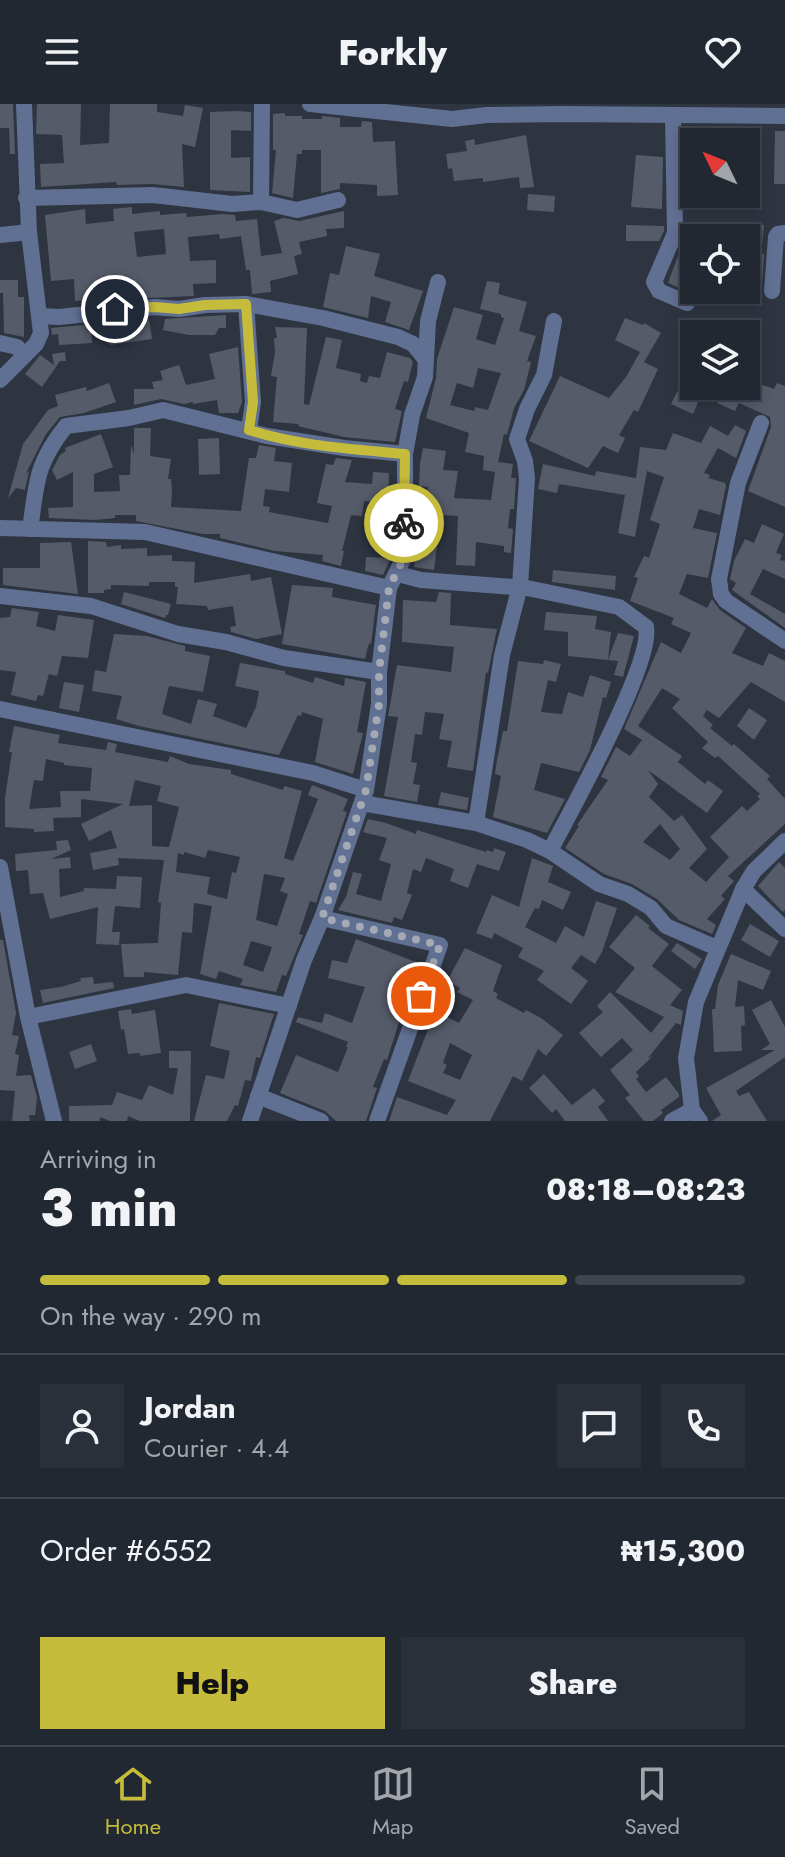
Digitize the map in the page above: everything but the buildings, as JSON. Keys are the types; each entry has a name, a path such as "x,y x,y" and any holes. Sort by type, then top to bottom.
{"street":[{"path":"0,380 39,339 41,316 26,198 24,104"},
{"path":"261,202 262,104"},
{"path":"310,104 391,107 452,119 561,109 673,116 785,116"},
{"path":"673,116 675,233 654,282 659,291 680,300"},
{"path":"26,198 153,195 232,204 261,202 297,210 338,200"},
{"path":"0,235 29,232"},
{"path":"772,291 776,237 785,233"},
{"path":"250,1121 364,796 394,581 405,555 405,454 412,415 425,377 428,321 438,282"},
{"path":"41,316 246,304 323,318 398,337 413,344 426,360"},
{"path":"246,304 253,402 249,430"},
{"path":"476,823 502,655 520,586 527,478 517,439 527,409 544,375 554,321"},
{"path":"0,343 17,347 24,355"},
{"path":"30,529 40,467 66,426 163,410 267,436 405,454"},
{"path":"761,423 738,483 719,579 720,589 726,601 785,641"},
{"path":"0,528 145,532 394,581 520,586 619,607 646,627 647,634 631,690 550,851"},
{"path":"0,596 91,606 178,634 226,642 284,658 379,672"},
{"path":"0,709 313,773 364,796 502,830 550,851 599,884 628,894 651,908 666,926 717,948"},
{"path":"672,1121 696,1115 686,1058 689,1030 696,1002 717,948 754,871 785,841"},
{"path":"0,867 28,1017 54,1121"},
{"path":"743,889 785,929"},
{"path":"322,918 440,945 377,1121"},
{"path":"28,1017 186,985 289,1006"},
{"path":"258,1096 321,1121"}],"way so far":[{"path":"404,523 405,555 389,588 379,672 379,704 366,790 322,918 440,945 421,996"}],"route":[{"path":"115,309 179,309 246,304 253,402 249,430 267,436 344,448 405,454 404,523"}]}
